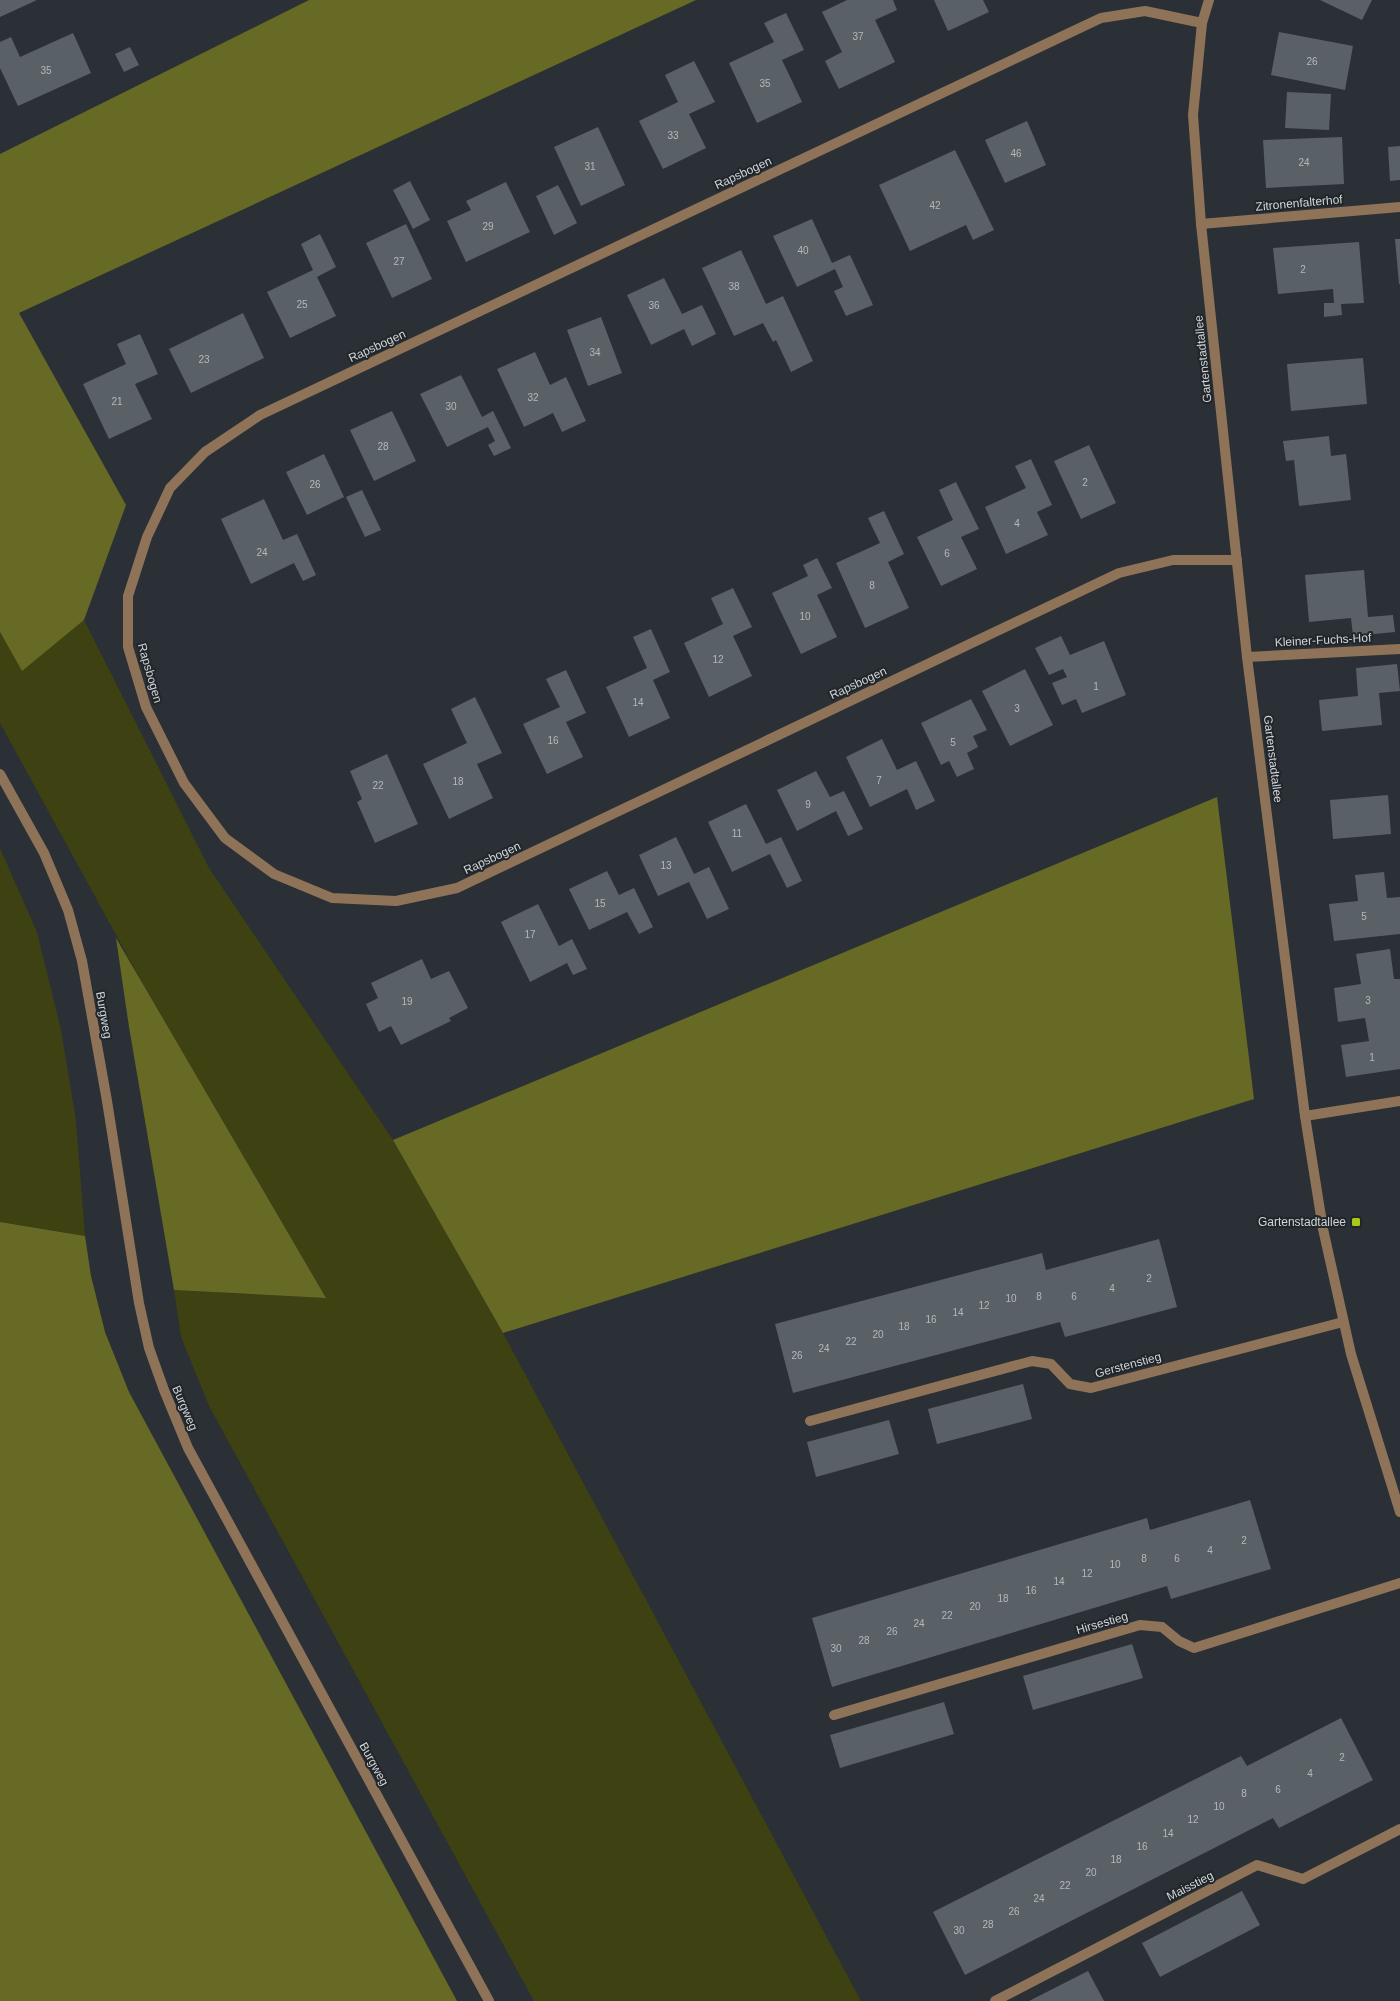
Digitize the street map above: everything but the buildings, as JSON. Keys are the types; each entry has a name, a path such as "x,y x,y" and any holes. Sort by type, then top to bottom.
{"street":[{"name":"Gartenstadtallee","path":"1209,0 1202,23 1193,115 1201,224 1247,657 1305,1116 1323,1229 1351,1354 1400,1512"},
{"name":"Rapsbogen","path":"1202,23 1144,10 1101,18 260,415 205,452 170,488 147,537 128,596 128,647 146,706 184,783 226,838 274,874 332,898 396,900 457,888 1119,573 1173,560 1237,560"},
{"name":"Zitronenfalterhof","path":"1201,224 1400,208"},
{"name":"Kleiner-Fuchs-Hof","path":"1247,657 1400,649"},
{"name":"Burgweg","path":"0,774 44,853 68,910 82,961 107,1101 139,1303 150,1348 164,1390 188,1448 489,2001"},
{"path":"1305,1116 1400,1101"},
{"name":"Gerstenstieg","path":"810,1420 1032,1361 1050,1364 1070,1384 1090,1388 1343,1322"},
{"name":"Hirsestieg","path":"834,1714 1140,1625 1162,1627 1179,1642 1194,1648 1400,1583"},
{"name":"Maisstieg","path":"995,2001 1257,1866 1303,1879 1400,1829"}],"green space":[{"path":"84,620 209,868 393,1140 503,1333 861,2001 534,2001 209,1406 181,1337 174,1290 326,1298 149,995 0,723 0,632 22,670"},
{"path":"0,848 37,932 61,1030 76,1121 85,1236 0,1222"}],"shaded area":[{"path":"309,0 696,0 19,313 126,505 84,620 22,671 0,632 0,154"},
{"path":"1217,797 1254,1099 503,1333 393,1140"},
{"path":"116,938 326,1298 174,1290 129,1027"},
{"path":"0,1222 85,1236 91,1276 105,1332 129,1392 457,2001 0,2001"}],"place":[{"name":"Gartenstadtallee","path":"1356,1222"}]}
